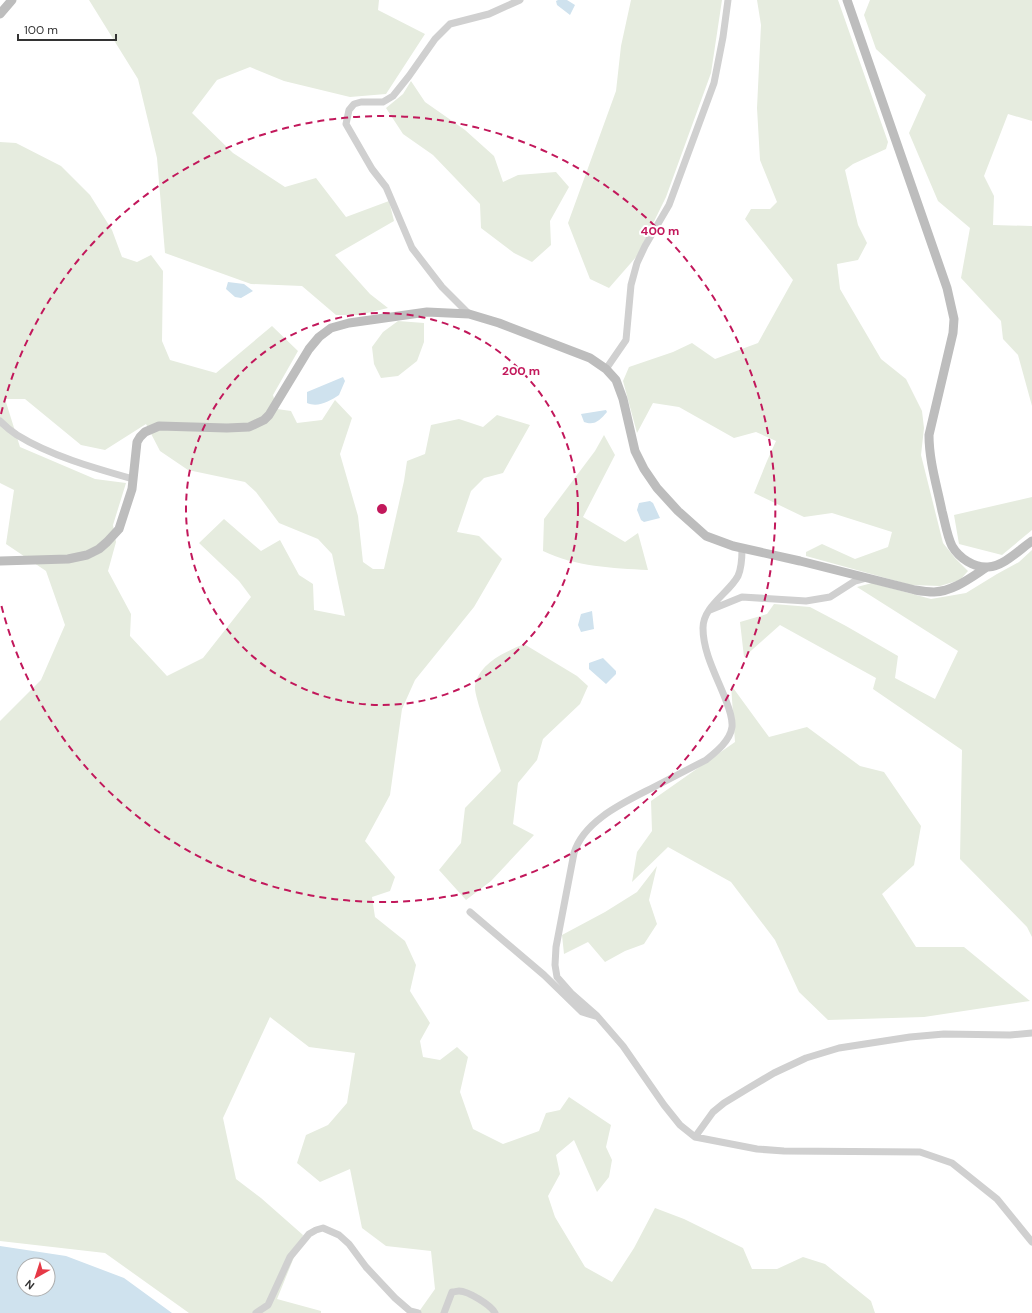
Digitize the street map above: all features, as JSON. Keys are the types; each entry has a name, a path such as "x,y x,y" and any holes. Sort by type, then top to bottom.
{"street":[{"path":"0,14 12,0"},
{"path":"469,314 442,287 412,248 386,187 372,169 346,124 349,110 354,104 362,102 383,102 393,96 435,39 450,24 489,14 520,0"},
{"path":"606,369 626,340 631,285 637,263 645,246 670,205 714,83 723,38 728,0"},
{"path":"847,0 947,288 954,319 954,333 929,435 929,452 947,532 952,546 960,557 971,564 987,567"},
{"path":"0,561 68,559 87,555 99,549 119,529 132,489 137,442 145,432 158,426 227,428 249,427 264,420 269,415 309,349 319,337 331,328 349,323 427,312 469,314 499,323 590,358 606,369 616,380 623,400 635,451 644,470 656,488 678,511 706,536 733,546 915,590 933,592 950,590 987,567 1000,564 1032,541"},
{"path":"0,421 15,434 68,459 133,479"},
{"path":"742,548 739,574 733,583 707,612 703,625 703,638 706,651 730,712 732,727 727,739 717,752 706,760 622,803 604,815 586,832 577,844 556,947 555,965 558,977 572,994 597,1016 623,1046 668,1110 680,1125 695,1137 757,1149 784,1151 920,1152 952,1163 997,1199 1032,1242"},
{"path":"707,612 742,597 806,601 830,597 854,581 866,578"},
{"path":"470,912 544,974 582,1012 597,1016"},
{"path":"695,1137 713,1112 724,1102 806,1058 832,1050 910,1037 944,1034 1010,1035 1032,1033"},
{"path":"256,1313 268,1304 290,1257 309,1234 323,1228 339,1235 344,1239 366,1267 395,1298 410,1310 418,1313"},
{"path":"444,1313 452,1292 458,1291 467,1293 480,1300 494,1310 495,1313"}],"shaded area":[{"path":"89,0 379,0 378,10 425,34 386,94 350,97 284,81 250,67 217,80 192,113 233,153 285,187 316,178 346,217 389,201 394,221 335,255 370,294 388,308 359,315 336,315 302,286 251,284 165,253 157,158 138,79"},
{"path":"631,0 722,0 711,73 666,197 637,256 609,288 590,279 568,223 616,91 621,46"},
{"path":"757,0 838,0 888,142 886,149 853,164 845,170 858,225 867,243 858,260 837,264 840,289 881,359 906,379 922,411 924,428 921,455 943,543 968,571 960,580 940,586 911,585 806,556 806,552 822,544 855,559 888,547 892,532 832,513 804,517 754,493 776,441 756,432 734,438 679,407 653,403 637,433 623,381 629,367 673,352 692,343 715,359 758,343 793,280 745,219 751,209 770,209 777,202 760,160 757,108 761,25"},
{"path":"870,0 1032,0 1032,121 1008,114 984,176 994,196 993,225 1032,226 1032,406 1018,355 1003,339 1001,321 961,278 970,228 938,201 909,133 926,95 876,49 864,15"},
{"path":"411,81 425,102 465,130 494,156 503,182 518,175 556,172 569,187 550,221 551,245 532,262 514,253 481,228 480,204 433,155 403,134 386,108 403,94"},
{"path":"0,142 16,143 61,166 90,195 112,230 122,257 137,262 151,255 163,271 162,341 170,360 216,373 272,326 298,351 273,395 277,409 291,411 297,423 322,420 335,400 352,418 340,454 358,516 363,562 373,569 384,569 404,481 407,461 425,454 431,425 459,419 483,427 497,415 530,425 503,473 484,478 471,491 457,532 479,536 502,559 474,607 415,680 402,709 390,795 365,841 395,877 390,891 372,897 375,917 405,941 416,965 410,991 430,1023 420,1041 423,1057 440,1060 457,1047 468,1057 460,1092 473,1129 503,1144 539,1131 546,1113 560,1110 569,1097 611,1125 606,1147 612,1160 609,1177 597,1192 574,1140 556,1155 560,1174 548,1196 555,1217 585,1267 612,1282 634,1248 655,1208 684,1219 743,1248 752,1269 777,1269 803,1257 825,1264 871,1301 875,1313 418,1313 435,1289 431,1251 386,1246 362,1228 350,1169 320,1182 297,1163 306,1135 328,1125 347,1103 355,1053 309,1047 270,1017 223,1118 236,1179 261,1198 303,1235 277,1299 321,1311 321,1313 189,1313 105,1253 0,1241 0,721 41,680 65,625 46,571 6,544 14,490 0,483","holes":["5,399 25,399 81,445 105,450 146,424 160,451 188,470 245,482 256,492 279,523 318,539 332,554 345,616 314,610 313,584 299,575 280,540 261,551 224,519 199,543 239,581 251,597 203,658 167,676 130,636 131,614 108,571 116,542 113,525 126,483 95,479 20,447"]},
{"path":"398,321 424,323 424,342 417,361 398,376 381,378 374,364 372,347 383,332"},
{"path":"604,435 615,455 583,517 625,542 638,533 648,570 581,564 543,551 544,519 595,451"},
{"path":"1032,497 1032,530 1002,555 959,544 954,515"},
{"path":"1032,550 1032,937 1027,927 960,859 962,750 873,689 876,678 780,625 744,657 740,622 767,614 774,604 810,607 898,656 895,678 935,699 958,651 857,587 872,583 931,599 966,593 1019,562"},
{"path":"524,644 577,676 588,686 580,704 543,739 537,760 518,783 513,824 534,835 491,881 466,900 439,870 461,843 465,808 501,771 481,713 475,692 475,686 477,678 487,665 494,659"},
{"path":"731,685 769,737 807,727 860,766 884,772 921,826 914,865 882,894 916,947 964,947 1030,1001 924,1017 828,1020 799,992 775,940 731,882 668,847 632,882 637,852 652,831 651,801 735,742"},
{"path":"657,866 649,900 657,924 644,944 625,951 605,962 588,942 564,954 562,935 605,912 637,892"}],"water":[{"path":"567,0 575,5 570,15 557,5 556,1"},
{"path":"228,282 244,284 253,291 241,298 235,297 226,289"},
{"path":"343,377 345,381 339,395 320,404 315,405 307,403 307,392"},
{"path":"606,410 607,412 600,420 594,423 584,422 581,414"},
{"path":"650,501 653,503 660,518 644,522 641,520 637,510 639,503"},
{"path":"592,611 594,629 581,632 578,625 581,614"},
{"path":"603,658 616,671 616,674 606,684 589,669 589,663"},
{"path":"0,1246 66,1256 124,1278 172,1313 0,1313"}]}
